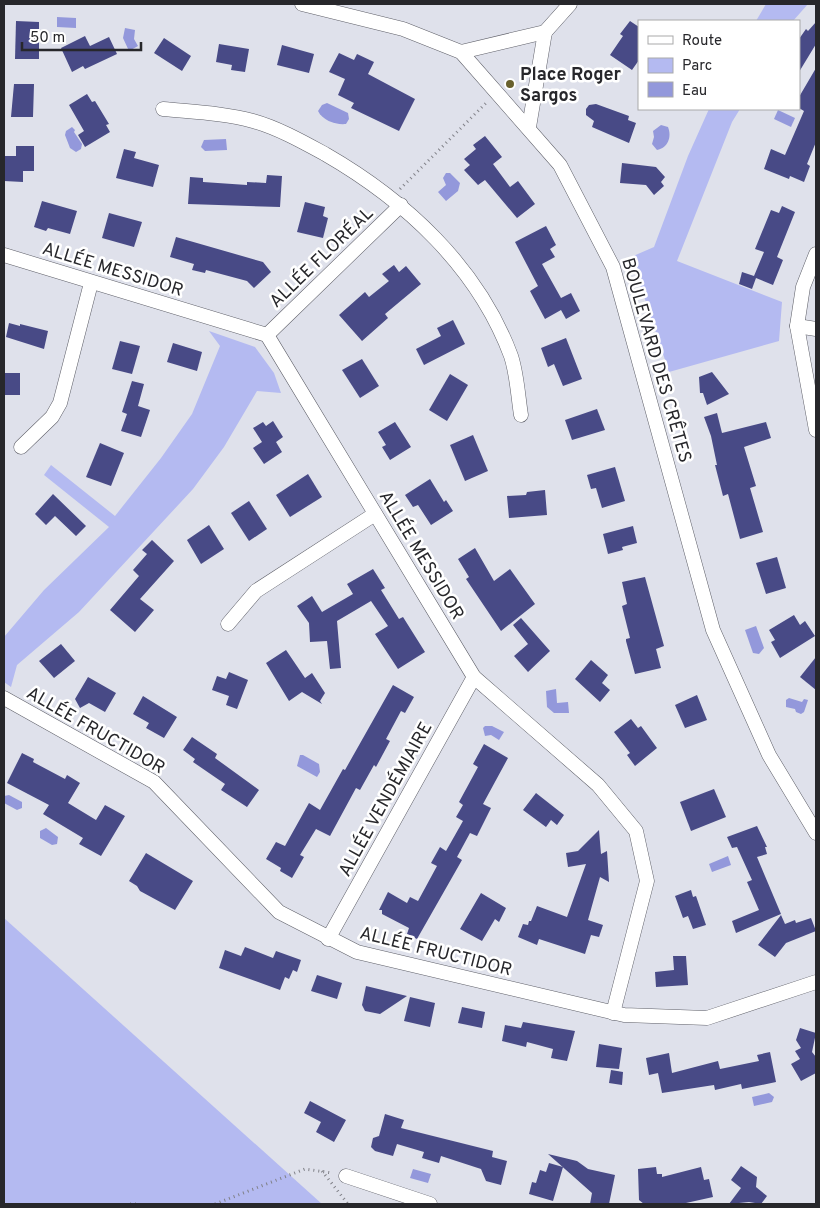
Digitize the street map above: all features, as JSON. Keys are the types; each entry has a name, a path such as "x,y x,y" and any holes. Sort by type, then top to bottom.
{"street":[{"name":"BOULEVARD DES CRÊTES","path":"302,4 403,29 460,52 529,127 560,165 614,267 714,630 770,755 816,833"},
{"path":"529,127 545,32 570,4"},
{"path":"460,52 545,32"},
{"path":"163,109 223,115 254,121 302,141 358,173 397,201 433,235 471,282 495,318 511,358 521,416"},
{"name":"ALLÉE FLORÉAL","path":"267,335 397,201"},
{"path":"816,254 803,287 797,326 816,430"},
{"name":"ALLÉE MESSIDOR","path":"4,255 90,283 267,335 474,677 598,785 636,831 647,881 613,1013"},
{"path":"21,446 52,417 60,403 90,283"},
{"path":"797,326 816,329"},
{"path":"228,624 256,590 376,514"},
{"name":"ALLÉE VENDÉMIAIRE","path":"328,939 474,677"},
{"name":"ALLÉE FRUCTIDOR","path":"4,698 154,782 279,912 328,939 357,952 613,1013 707,1018 816,982"},
{"path":"346,1176 430,1204"}],"path":[{"path":"397,201 497,92"},
{"path":"215,1204 305,1169 346,1176"},
{"path":"130,1204 136,1204"}],"green space":[{"path":"766,4 808,4 794,20 757,20"},
{"path":"709,110 739,110 732,122 677,261 782,302 779,341 669,372 631,257 654,247 688,156"},
{"path":"209,331 255,347 274,373 281,393 257,391 224,447 193,489 79,612 17,665 11,687 4,682 4,637 44,590 109,527 44,475 51,465 115,516 161,458 192,414 220,346"},
{"path":"4,918 322,1204 4,1204"}],"water":[{"path":"57,17 76,18 76,28 57,27"},
{"path":"125,28 135,30 134,39 138,46 129,51 123,38"},
{"path":"327,103 348,113 349,119 346,124 330,122 320,114 318,111 322,105"},
{"path":"778,110 795,118 791,127 774,119"},
{"path":"661,125 668,127 669,138 664,147 657,150 652,144 653,131"},
{"path":"72,127 82,144 81,149 76,152 70,148 65,135 66,131"},
{"path":"226,139 227,150 205,151 201,147 204,140"},
{"path":"446,173 450,173 460,183 458,191 446,201 438,192 446,185 443,178"},
{"path":"756,626 764,648 759,654 753,653 745,630"},
{"path":"556,689 557,703 568,702 569,713 554,713 547,707 546,691"},
{"path":"789,698 802,702 804,699 808,700 804,712 801,714 796,712 795,709 786,707 786,700"},
{"path":"485,726 492,726 504,732 499,740 491,735 485,736 483,728"},
{"path":"300,755 319,764 320,772 317,777 297,766"},
{"path":"9,795 22,802 22,808 17,810 4,803 4,796"},
{"path":"46,828 58,837 57,844 52,845 40,838 40,831"},
{"path":"728,856 731,865 712,872 709,864"},
{"path":"769,1093 774,1097 772,1102 754,1106 752,1097"},
{"path":"413,1169 431,1174 428,1183 410,1178"}],"building":[{"path":"16,21 39,22 39,59 15,59"},
{"path":"630,21 638,26 638,61 632,70 610,55 623,36 620,34"},
{"path":"816,22 816,44 800,70 800,38 806,29 808,31"},
{"path":"85,36 90,46 109,37 117,54 85,69 83,66 72,72 61,48"},
{"path":"164,38 191,56 182,71 154,53"},
{"path":"219,44 249,49 245,72 231,70 232,65 216,62"},
{"path":"282,45 314,54 309,73 277,65"},
{"path":"339,53 354,60 357,54 374,62 368,74 415,99 399,131 351,108 354,103 338,95 345,79 329,72"},
{"path":"816,68 816,142 807,164 810,166 804,182 790,176 789,179 764,169 771,149 785,155 804,111 800,109 800,95"},
{"path":"14,84 34,84 33,117 11,117"},
{"path":"87,94 92,102 95,101 109,124 106,125 110,132 85,147 78,135 84,131 69,105"},
{"path":"596,104 629,116 628,120 636,123 629,143 592,127 594,121 586,115 586,109 589,105"},
{"path":"485,136 502,157 493,164 510,187 518,181 535,204 517,218 485,180 478,185 464,170 470,165 464,159 476,149 473,145"},
{"path":"16,146 34,146 34,171 23,171 23,182 4,181 4,156 16,156"},
{"path":"124,149 136,152 134,158 159,165 153,187 116,178"},
{"path":"622,163 656,167 665,177 661,182 664,186 654,195 646,185 620,183"},
{"path":"267,175 282,176 280,207 188,204 190,177 203,178 203,182 247,185 247,182 266,183"},
{"path":"42,201 77,211 70,234 48,228 46,231 34,227"},
{"path":"305,202 325,207 323,216 328,218 323,238 297,232"},
{"path":"782,206 795,212 777,257 783,260 773,285 756,278 752,289 739,284 742,272 754,276 764,252 755,249 771,210 779,213"},
{"path":"109,213 142,222 134,247 102,238"},
{"path":"546,226 556,245 550,249 555,257 542,264 561,298 571,293 580,311 566,319 561,310 545,319 530,291 538,286 515,242"},
{"path":"176,237 263,262 271,272 254,288 247,281 206,270 205,273 192,270 194,264 170,257"},
{"path":"394,265 399,272 406,266 421,284 385,314 388,318 362,341 339,315 365,292 369,297 389,281 382,274"},
{"path":"453,320 465,344 424,365 416,349 441,336 437,328"},
{"path":"9,323 48,331 44,349 6,337"},
{"path":"566,338 582,379 563,386 554,364 548,367 541,348"},
{"path":"120,341 140,346 132,374 112,369"},
{"path":"173,343 202,352 197,371 167,362"},
{"path":"362,359 379,386 360,398 342,370"},
{"path":"712,372 729,394 707,405 703,393 700,393 699,377"},
{"path":"4,373 20,373 20,395 4,395"},
{"path":"450,374 468,385 447,421 429,410"},
{"path":"132,381 144,384 138,406 150,410 141,437 121,431 127,414 122,412"},
{"path":"597,409 605,430 572,440 565,420"},
{"path":"717,413 722,433 766,422 771,438 744,447 756,486 750,488 763,532 740,539 728,494 723,496 715,465 717,465 711,436 704,417"},
{"path":"273,421 283,437 276,442 282,452 264,464 253,448 262,442 253,428 263,422 266,426"},
{"path":"395,422 411,447 390,460 382,447 386,445 378,432"},
{"path":"473,435 488,471 465,481 450,445"},
{"path":"100,443 124,453 111,486 86,477"},
{"path":"615,467 625,501 602,508 596,488 591,489 587,475"},
{"path":"308,474 322,497 290,517 276,495"},
{"path":"430,479 444,502 446,500 453,511 431,525 418,505 413,507 405,495"},
{"path":"545,490 547,515 509,518 507,496 526,495 527,492"},
{"path":"53,494 86,526 76,536 55,516 46,525 35,514"},
{"path":"249,501 267,529 249,541 231,513"},
{"path":"209,525 224,549 201,564 187,540"},
{"path":"633,526 637,543 622,547 623,550 608,554 603,534"},
{"path":"152,540 174,561 140,599 154,610 135,632 110,610 139,576 133,570 147,554 142,550"},
{"path":"475,548 494,581 510,569 535,604 501,631 466,579 469,577 458,559"},
{"path":"777,557 786,588 766,594 756,563"},
{"path":"373,569 385,588 381,590 399,619 403,617 425,652 398,669 375,634 388,626 371,601 337,621 341,668 330,669 327,641 310,642 309,623 297,606 312,596 322,612 353,594 347,584"},
{"path":"645,577 664,646 656,649 661,668 635,674 626,641 626,639 630,638 622,606 627,604 622,582"},
{"path":"794,615 800,625 805,621 815,636 780,658 771,642 775,640 769,630"},
{"path":"521,618 550,651 528,672 514,656 528,644 513,625"},
{"path":"61,644 75,661 54,678 39,661"},
{"path":"286,650 305,678 312,673 325,693 320,701 322,704 302,692 289,701 266,663"},
{"path":"816,657 816,690 800,677"},
{"path":"591,660 608,675 602,683 610,690 600,702 575,679"},
{"path":"229,672 248,680 237,709 226,705 229,696 212,690 217,676 226,679"},
{"path":"88,677 116,693 105,712 89,703 80,708 75,699"},
{"path":"393,685 414,697 405,713 401,711 386,739 390,741 376,767 374,765 360,790 356,788 330,836 316,829 300,855 304,857 292,878 280,871 281,868 266,859 276,842 285,846 309,803 320,810"},
{"path":"697,695 707,720 685,728 675,705"},
{"path":"143,696 177,717 164,738 146,728 149,723 133,714"},
{"path":"631,719 638,728 641,726 657,748 635,766 627,755 630,753 614,732"},
{"path":"192,737 217,754 215,758 259,790 247,807 221,790 225,784 193,762 195,759 183,750"},
{"path":"484,744 508,758 483,804 491,808 477,836 470,833 457,857 462,860 417,939 407,934 409,928 382,914 382,910 379,910 388,892 407,903 410,897 418,901 437,866 431,863 440,847 446,851 463,821 456,817 463,805 459,802 478,767 473,764"},
{"path":"22,753 34,759 33,762 65,779 67,775 80,783 68,803 96,820 105,805 125,816 101,856 79,844 83,838 43,814 49,805 7,783"},
{"path":"714,789 726,817 691,831 680,802"},
{"path":"536,793 564,815 557,825 551,820 546,827 523,810"},
{"path":"757,826 767,847 765,847 767,854 757,857 781,914 736,933 732,921 759,910 747,882 752,880 737,847 732,848 727,837"},
{"path":"599,830 601,854 607,851 609,882 600,877 588,920 603,925 599,937 591,935 585,954 539,939 537,945 518,937 523,924 528,925 529,921 531,921 537,906 567,917 586,864 568,867 566,853 578,851"},
{"path":"146,853 193,881 175,910 140,891 137,886 129,881"},
{"path":"691,890 693,897 696,896 706,925 693,929 688,916 683,918 675,896"},
{"path":"481,893 506,908 499,922 495,919 482,941 460,929"},
{"path":"781,915 785,924 795,920 796,923 811,918 816,931 786,943 775,957 758,945"},
{"path":"245,947 273,958 276,951 301,960 297,972 293,970 289,979 285,977 280,990 219,968 225,950 241,956"},
{"path":"673,956 686,956 688,985 656,987 655,972 674,970"},
{"path":"317,975 342,983 337,999 311,991"},
{"path":"366,986 407,996 380,1014 365,1011 362,1005"},
{"path":"410,997 435,1003 430,1027 404,1021"},
{"path":"462,1007 485,1012 482,1028 458,1023"},
{"path":"523,1022 575,1031 567,1061 551,1058 553,1049 527,1042 526,1047 502,1041 505,1025 521,1028"},
{"path":"800,1028 816,1033 812,1052 816,1057 816,1073 801,1081 791,1064 800,1059 795,1051 801,1048 796,1040"},
{"path":"599,1044 622,1048 619,1069 596,1067"},
{"path":"770,1052 776,1082 742,1089 741,1084 715,1090 714,1085 662,1093 658,1073 649,1075 646,1058 669,1053 672,1073 718,1061 720,1069 759,1061 757,1055"},
{"path":"611,1070 623,1072 622,1085 609,1083"},
{"path":"310,1101 346,1120 334,1142 316,1132 321,1122 304,1113"},
{"path":"385,1114 404,1120 401,1128 493,1151 492,1157 507,1161 501,1185 486,1181 481,1169 441,1156 439,1163 422,1158 424,1152 397,1144 393,1156 375,1151 371,1147 373,1138 379,1136"},
{"path":"548,1154 577,1161 588,1169 615,1175 609,1204 590,1204 592,1193"},
{"path":"549,1163 563,1167 553,1201 529,1194 532,1182 536,1183 540,1170 546,1172"},
{"path":"741,1166 757,1177 756,1187 767,1196 761,1204 749,1202 729,1204 741,1188 731,1180"},
{"path":"656,1167 657,1174 662,1174 662,1177 701,1167 704,1180 709,1179 713,1197 686,1203 644,1204 639,1200 638,1169"}],"place":[{"name":"Place Roger Sargos","path":"510,84"}]}
